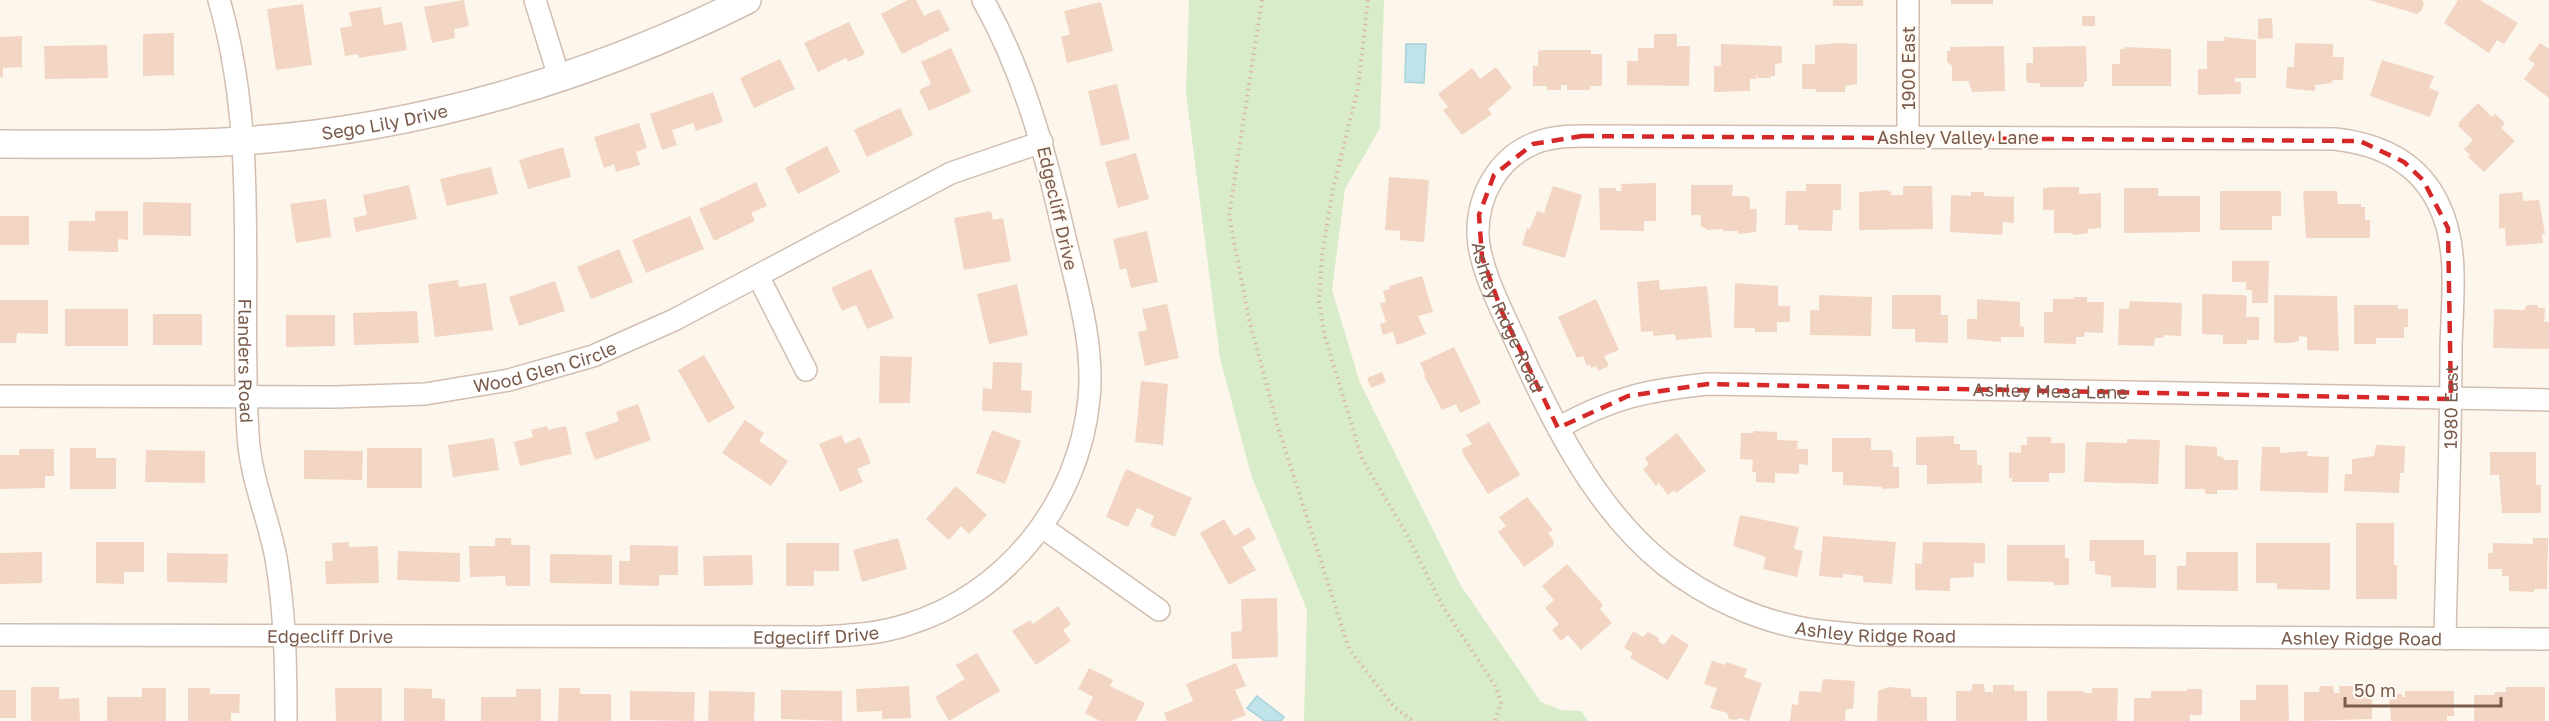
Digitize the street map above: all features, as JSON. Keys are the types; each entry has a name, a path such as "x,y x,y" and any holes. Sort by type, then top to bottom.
{"street":[{"name":"Flanders Road","path":"219,0 237,83 245,179 248,436 255,482 275,555 285,636 286,721"},
{"path":"535,0 559,77"},
{"name":"Sego Lily Drive","path":"0,144 242,141 403,118 482,101 559,77 653,42 747,0"},
{"name":"Edgecliff Drive","path":"0,635 821,637 864,634 906,625 946,609 983,588 1016,560 1042,527 1066,485 1081,442 1089,399 1089,358 1084,319 1042,142 1020,78 983,0"},
{"name":"1900 East","path":"1908,0 1908,137"},
{"name":"Ashley Valley Lane","path":"1494,175 1511,157 1533,144 1557,137 2336,139 2360,141 2382,149 2404,162 2422,180"},
{"name":"Wood Glen Circle","path":"0,396 336,397 425,394 509,380 593,357 674,320 951,173 1042,142"},
{"name":"Ashley Ridge Road","path":"1494,175 1484,194 1479,214 1478,236 1482,257 1502,312 1558,428 1602,498 1630,533 1665,565 1706,592 1754,615 1807,629 1862,635 2549,639"},
{"name":"1980 East","path":"2422,180 2438,202 2448,228 2452,256 2445,639"},
{"path":"758,276 806,370"},
{"name":"Ashley Mesa Lane","path":"1558,428 1591,409 1628,396 1668,388 1708,384 2549,400"},
{"path":"1042,527 1159,610"}],"path":[{"path":"1262,0 1229,214 1249,319 1278,427 1349,649 1394,707 1413,721"},
{"path":"1368,0 1358,88 1332,193 1322,255 1319,302 1325,337 1362,459 1406,533 1443,607 1496,687 1501,703 1495,721"}],"highlighted area":[{"path":"1582,136 2360,141 2404,162 2423,180 2448,228 2451,399 1708,384 1628,396 1558,428 1502,312 1482,257 1479,215 1494,175 1533,144"}],"green space":[{"path":"1189,0 1384,0 1380,128 1345,189 1332,290 1360,383 1461,586 1541,702 1562,710 1581,711 1588,721 1304,721 1307,610 1251,475 1220,358 1186,93"}],"water":[{"path":"1406,44 1426,44 1424,83 1405,82"},
{"path":"1257,696 1284,717 1281,721 1265,721 1247,708"}],"building":[{"path":"464,0 469,26 454,29 455,38 432,43 424,7"},
{"path":"908,0 916,0 924,16 939,9 950,30 902,54 881,14"},
{"path":"1833,0 1863,0 1863,6 1833,6"},
{"path":"1951,0 1993,0 1993,4 1951,4"},
{"path":"2369,0 2422,0 2424,4 2417,14"},
{"path":"2458,0 2480,0 2518,23 2504,44 2497,40 2489,53 2444,23"},
{"path":"1101,2 1113,51 1067,63 1061,37 1070,34 1064,11"},
{"path":"303,4 312,65 276,70 267,9"},
{"path":"381,7 384,25 402,22 407,50 359,58 358,54 345,56 340,28 352,26 349,12"},
{"path":"2082,16 2095,16 2095,26 2082,26"},
{"path":"2272,18 2273,38 2258,39 2258,19"},
{"path":"849,22 865,54 848,62 846,58 818,72 804,43"},
{"path":"174,33 174,75 143,76 143,34"},
{"path":"1654,34 1677,34 1677,46 1690,46 1689,86 1627,85 1627,61 1638,61 1638,48 1654,48"},
{"path":"22,36 22,67 3,68 3,77 0,78 0,37"},
{"path":"2224,37 2256,40 2256,78 2235,78 2235,82 2241,82 2241,94 2198,95 2198,69 2207,69 2207,41 2225,41"},
{"path":"2295,43 2333,44 2333,57 2344,57 2343,80 2315,85 2315,91 2286,88 2287,67 2294,67"},
{"path":"2540,43 2549,49 2549,98 2524,79 2535,64 2528,59"},
{"path":"1721,44 1782,46 1782,63 1775,64 1775,76 1771,78 1758,78 1756,75 1756,79 1750,79 1750,91 1714,92 1714,66 1721,66"},
{"path":"1857,44 1857,84 1845,86 1845,92 1816,92 1816,89 1802,89 1802,64 1815,64 1815,45"},
{"path":"107,45 108,78 45,79 44,46"},
{"path":"2004,46 2005,91 1972,92 1968,79 1967,81 1952,81 1952,66 1947,62 1947,51 1950,51 1950,47"},
{"path":"2086,46 2087,81 2084,82 2084,87 2040,87 2040,83 2028,83 2026,80 2026,63 2033,63 2033,47"},
{"path":"2125,47 2171,49 2171,86 2112,86 2112,64 2120,64 2120,49 2125,49"},
{"path":"951,48 971,92 929,111 919,90 931,84 921,62"},
{"path":"1591,50 1591,54 1602,54 1602,86 1590,86 1590,90 1567,90 1567,85 1561,85 1561,90 1547,90 1547,86 1533,86 1533,66 1538,66 1538,51"},
{"path":"780,59 795,89 754,108 740,78"},
{"path":"2382,60 2434,76 2429,88 2439,92 2430,117 2370,96"},
{"path":"1496,67 1512,88 1488,109 1492,114 1462,135 1443,110 1448,107 1438,94 1472,68 1480,79"},
{"path":"1117,84 1130,139 1101,146 1088,91"},
{"path":"713,92 723,122 696,131 693,123 672,130 677,145 662,150 650,114"},
{"path":"2478,103 2492,117 2495,114 2505,123 2501,128 2515,141 2484,172 2468,157 2470,155 2464,149 2473,140 2458,126 2460,124 2458,123"},
{"path":"900,108 913,135 867,157 854,130"},
{"path":"639,123 647,148 636,152 640,165 616,172 614,164 604,168 594,137"},
{"path":"827,146 840,172 798,194 785,168"},
{"path":"563,147 571,177 528,189 519,160"},
{"path":"1136,153 1149,199 1118,208 1105,162"},
{"path":"491,167 498,194 447,206 440,179"},
{"path":"1389,177 1429,180 1424,242 1400,240 1400,231 1385,230"},
{"path":"756,182 767,206 751,213 755,221 714,241 699,209"},
{"path":"1656,183 1656,221 1644,221 1644,231 1600,230 1599,188 1616,188 1616,191 1622,191 1621,184"},
{"path":"1806,184 1841,184 1841,210 1833,210 1832,231 1798,230 1798,225 1785,225 1786,191 1806,191"},
{"path":"409,185 417,219 356,232 353,218 367,215 363,195"},
{"path":"1691,185 1733,185 1732,196 1747,196 1750,198 1750,209 1757,209 1756,232 1738,234 1738,231 1706,230 1701,227 1701,215 1691,215"},
{"path":"1553,186 1582,195 1565,258 1522,245 1527,228 1530,229 1537,211 1544,213"},
{"path":"1903,186 1932,186 1933,229 1859,230 1859,192 1886,190 1891,192 1891,195 1903,195"},
{"path":"2079,187 2079,194 2101,193 2101,228 2088,229 2088,233 2076,235 2054,233 2054,210 2043,210 2043,188"},
{"path":"2124,188 2158,188 2158,196 2200,196 2200,232 2124,233"},
{"path":"2220,191 2281,191 2281,216 2272,216 2272,230 2220,230"},
{"path":"2303,191 2337,191 2338,204 2361,204 2361,207 2365,207 2365,220 2370,220 2370,238 2306,238"},
{"path":"1971,192 1984,192 1984,196 2014,197 2014,223 2003,222 2002,235 1950,232 1951,195 1971,196"},
{"path":"2522,192 2523,201 2539,200 2545,234 2542,234 2543,243 2506,246 2505,228 2499,229 2499,194"},
{"path":"326,199 331,237 296,243 290,204"},
{"path":"143,202 191,203 191,236 143,235"},
{"path":"95,211 128,211 128,240 118,239 118,252 68,251 69,221 95,221"},
{"path":"991,211 993,220 1003,218 1011,261 964,270 954,218"},
{"path":"0,216 29,216 29,245 0,245"},
{"path":"690,216 704,249 646,273 632,240"},
{"path":"1147,231 1158,282 1131,288 1126,268 1120,270 1113,239"},
{"path":"619,249 633,282 591,299 577,267"},
{"path":"2232,261 2269,261 2268,303 2252,303 2252,290 2246,290 2246,282 2232,282"},
{"path":"871,269 894,318 867,329 856,305 842,311 831,288"},
{"path":"1422,276 1433,312 1418,316 1426,334 1397,345 1393,332 1383,335 1380,324 1386,322 1380,303 1386,302 1383,291 1390,289 1389,286"},
{"path":"458,280 459,287 486,283 493,330 435,337 428,284"},
{"path":"1659,280 1660,290 1707,286 1712,337 1676,340 1675,334 1653,336 1653,331 1641,332 1637,282"},
{"path":"555,281 565,311 519,326 509,297"},
{"path":"1735,283 1778,286 1778,306 1790,306 1790,322 1777,322 1777,332 1755,332 1755,328 1734,328"},
{"path":"1017,284 1028,335 989,344 977,294"},
{"path":"2202,294 2247,297 2246,317 2259,317 2259,340 2247,340 2247,344 2223,344 2223,335 2202,334"},
{"path":"1819,295 1872,297 1871,336 1810,335 1810,310 1819,310"},
{"path":"1892,295 1941,295 1941,315 1948,315 1948,343 1915,342 1915,329 1892,329"},
{"path":"2274,295 2337,296 2339,351 2307,350 2307,337 2299,336 2299,341 2275,343"},
{"path":"2074,297 2087,297 2087,302 2104,302 2103,333 2085,332 2084,337 2076,337 2076,344 2044,343 2044,312 2053,312 2053,299 2074,299"},
{"path":"1596,299 1619,350 1604,356 1609,366 1598,371 1596,366 1591,368 1590,364 1587,366 1583,356 1577,358 1558,317"},
{"path":"1977,299 2020,302 2020,326 2024,327 2024,337 2001,337 2001,342 1967,339 1967,319 1977,319"},
{"path":"0,300 48,300 48,334 17,333 16,343 0,343"},
{"path":"2130,301 2182,303 2181,336 2163,335 2164,338 2155,338 2154,346 2118,345 2119,309 2129,309"},
{"path":"1167,304 1179,358 1145,366 1138,332 1147,330 1142,309"},
{"path":"2354,305 2398,305 2398,309 2408,309 2408,327 2404,327 2404,338 2376,338 2376,344 2354,344"},
{"path":"2527,305 2538,305 2538,308 2545,308 2544,322 2549,322 2549,349 2493,348 2494,309 2524,310"},
{"path":"65,309 128,309 128,346 65,346"},
{"path":"417,311 419,343 354,345 353,313"},
{"path":"153,314 202,314 202,345 153,345"},
{"path":"286,315 335,315 335,346 286,347"},
{"path":"1454,347 1481,403 1460,413 1456,404 1442,410 1424,376 1420,363"},
{"path":"704,355 735,408 708,423 678,370"},
{"path":"880,356 912,357 910,403 879,403"},
{"path":"993,362 1022,363 1021,390 1032,391 1031,413 982,411 983,388 992,389"},
{"path":"1382,372 1386,382 1371,388 1367,378"},
{"path":"1141,381 1168,384 1163,445 1135,442"},
{"path":"638,404 651,440 595,460 585,433 619,421 616,412"},
{"path":"745,420 764,433 759,441 788,461 771,486 722,453"},
{"path":"1489,422 1520,475 1488,494 1462,449 1472,444 1466,435"},
{"path":"547,426 548,430 566,426 572,454 520,466 514,442 533,437 531,430"},
{"path":"992,430 1021,441 1005,484 976,473"},
{"path":"1754,431 1777,432 1777,440 1798,441 1797,449 1808,449 1808,465 1799,464 1799,474 1775,473 1775,483 1756,482 1756,472 1752,472 1753,460 1740,459 1741,433 1753,433"},
{"path":"1677,433 1706,471 1676,493 1674,490 1668,495 1659,483 1656,486 1643,469 1649,464 1645,458"},
{"path":"841,435 845,444 860,437 871,463 857,469 863,482 840,492 819,444"},
{"path":"1954,436 1954,444 1960,444 1960,450 1977,450 1977,465 1982,465 1982,483 1927,484 1927,465 1916,465 1916,437"},
{"path":"2027,437 2051,437 2051,443 2065,443 2065,473 2049,473 2049,482 2012,482 2012,478 2009,478 2009,452 2021,453 2021,445 2027,445"},
{"path":"494,438 499,470 453,477 448,445"},
{"path":"1832,438 1871,438 1871,450 1891,450 1893,467 1899,467 1899,488 1882,489 1882,487 1843,485 1843,472 1832,472"},
{"path":"2127,439 2160,440 2158,484 2084,482 2086,442 2127,443"},
{"path":"2185,445 2217,447 2217,456 2223,457 2224,460 2238,460 2238,490 2217,490 2217,494 2206,494 2204,489 2185,489"},
{"path":"2376,445 2405,446 2404,473 2400,473 2399,493 2344,491 2345,474 2352,474 2352,459 2374,456"},
{"path":"2262,447 2280,447 2280,453 2308,451 2307,456 2329,457 2328,493 2260,491"},
{"path":"70,448 96,448 96,458 116,458 116,489 70,489"},
{"path":"367,448 422,448 422,488 367,488"},
{"path":"19,449 54,449 54,476 45,476 45,488 0,489 0,455 19,455"},
{"path":"146,450 205,451 205,483 145,482"},
{"path":"304,450 363,451 362,480 304,479"},
{"path":"2490,452 2536,452 2536,485 2541,485 2541,513 2502,513 2499,475 2490,475"},
{"path":"1126,469 1192,498 1175,537 1150,526 1154,516 1137,508 1128,527 1106,517"},
{"path":"956,486 987,515 969,534 961,526 949,540 926,519"},
{"path":"1527,497 1553,530 1548,533 1554,541 1553,546 1524,567 1498,532 1506,526 1499,517"},
{"path":"1740,515 1799,527 1794,549 1803,551 1797,577 1763,569 1766,557 1733,546"},
{"path":"1224,519 1234,536 1249,527 1256,539 1242,547 1256,570 1229,585 1200,533"},
{"path":"2356,523 2394,523 2397,599 2356,599"},
{"path":"1823,536 1896,542 1892,584 1863,582 1863,576 1843,574 1843,578 1819,576"},
{"path":"495,538 511,538 511,545 530,545 530,586 506,586 505,576 470,577 469,546 495,546"},
{"path":"898,538 907,569 862,582 853,550"},
{"path":"2533,538 2548,538 2547,589 2534,589 2534,592 2509,591 2509,576 2502,576 2502,569 2488,569 2488,553 2493,553 2493,543 2533,544"},
{"path":"2090,540 2144,540 2144,555 2156,555 2156,588 2111,587 2111,576 2095,574 2095,561 2089,561"},
{"path":"96,542 144,542 144,572 124,572 124,584 96,583"},
{"path":"349,542 349,547 378,546 379,583 326,584 325,561 333,561 332,543"},
{"path":"1923,542 1985,543 1985,563 1974,563 1974,577 1950,578 1950,591 1915,590 1915,563 1922,564"},
{"path":"786,543 839,543 839,571 814,571 814,586 786,586"},
{"path":"2256,543 2330,543 2330,590 2277,589 2277,583 2256,583"},
{"path":"630,545 678,546 678,575 659,575 659,586 619,585 619,561 630,561"},
{"path":"2007,545 2065,545 2065,558 2069,558 2069,585 2054,585 2054,582 2007,581"},
{"path":"398,551 460,553 460,582 397,580"},
{"path":"42,552 42,583 0,584 0,553"},
{"path":"2186,552 2238,552 2238,591 2177,590 2177,566 2186,566"},
{"path":"167,553 228,554 227,583 167,582"},
{"path":"550,554 612,555 612,584 550,583"},
{"path":"752,555 753,585 704,586 703,556"},
{"path":"1567,564 1603,605 1600,609 1612,623 1581,650 1568,635 1561,641 1552,630 1559,624 1545,608 1554,600 1542,586"},
{"path":"1277,598 1278,657 1232,659 1231,632 1242,631 1241,599"},
{"path":"1058,606 1071,624 1063,630 1071,641 1036,665 1012,631 1030,620 1033,624"},
{"path":"1633,631 1643,637 1648,632 1659,638 1658,641 1664,645 1672,634 1689,645 1668,680 1630,658 1633,653 1624,648"},
{"path":"977,653 1000,691 949,721 935,697 965,679 956,665"},
{"path":"1712,661 1725,665 1726,662 1747,669 1744,677 1762,683 1749,721 1740,718 1729,719 1727,713 1710,708 1717,688 1704,684"},
{"path":"1236,663 1246,686 1235,690 1246,715 1231,721 1167,721 1164,713 1193,701 1186,684"},
{"path":"1089,668 1113,680 1110,686 1145,703 1136,721 1100,721 1085,713 1093,697 1078,689"},
{"path":"1823,679 1855,681 1853,709 1846,709 1845,721 1790,721 1792,704 1798,705 1799,691 1821,692"},
{"path":"1973,684 1984,684 1985,692 1993,692 1993,685 2014,685 2014,691 2027,691 2027,721 1956,721 1956,691 1971,691"},
{"path":"2256,685 2288,685 2289,721 2240,721 2240,700 2256,700"},
{"path":"909,686 911,718 882,719 882,711 857,712 856,689"},
{"path":"2320,686 2333,686 2334,693 2340,693 2339,686 2361,686 2361,693 2372,693 2372,719 2304,721 2304,692 2319,692"},
{"path":"31,687 59,687 59,699 79,698 80,721 31,721"},
{"path":"1889,687 1911,689 1911,697 1927,697 1927,721 1877,721 1878,691"},
{"path":"2506,687 2545,687 2545,721 2474,721 2474,695 2494,695 2495,692 2506,692"},
{"path":"142,688 166,688 166,721 107,721 107,697 142,697"},
{"path":"188,688 210,688 210,694 240,694 239,713 231,713 231,721 188,721"},
{"path":"335,688 382,688 382,721 336,721"},
{"path":"404,688 432,689 432,698 445,699 445,721 404,721"},
{"path":"559,688 580,688 580,694 611,694 611,721 558,721"},
{"path":"2092,688 2118,688 2117,721 2047,721 2047,691 2092,693"},
{"path":"516,689 541,689 541,721 481,721 481,697 516,697"},
{"path":"2187,689 2202,689 2202,715 2190,715 2190,721 2134,721 2134,698 2151,698 2151,691 2187,691"},
{"path":"0,690 16,690 16,718 0,718"},
{"path":"781,690 842,691 842,721 781,719"},
{"path":"630,691 695,692 694,721 630,720"},
{"path":"709,691 755,692 754,721 708,721"},
{"path":"2405,691 2454,691 2454,716 2447,716 2447,721 2391,721 2389,694 2402,694 2402,697 2405,697"}]}
